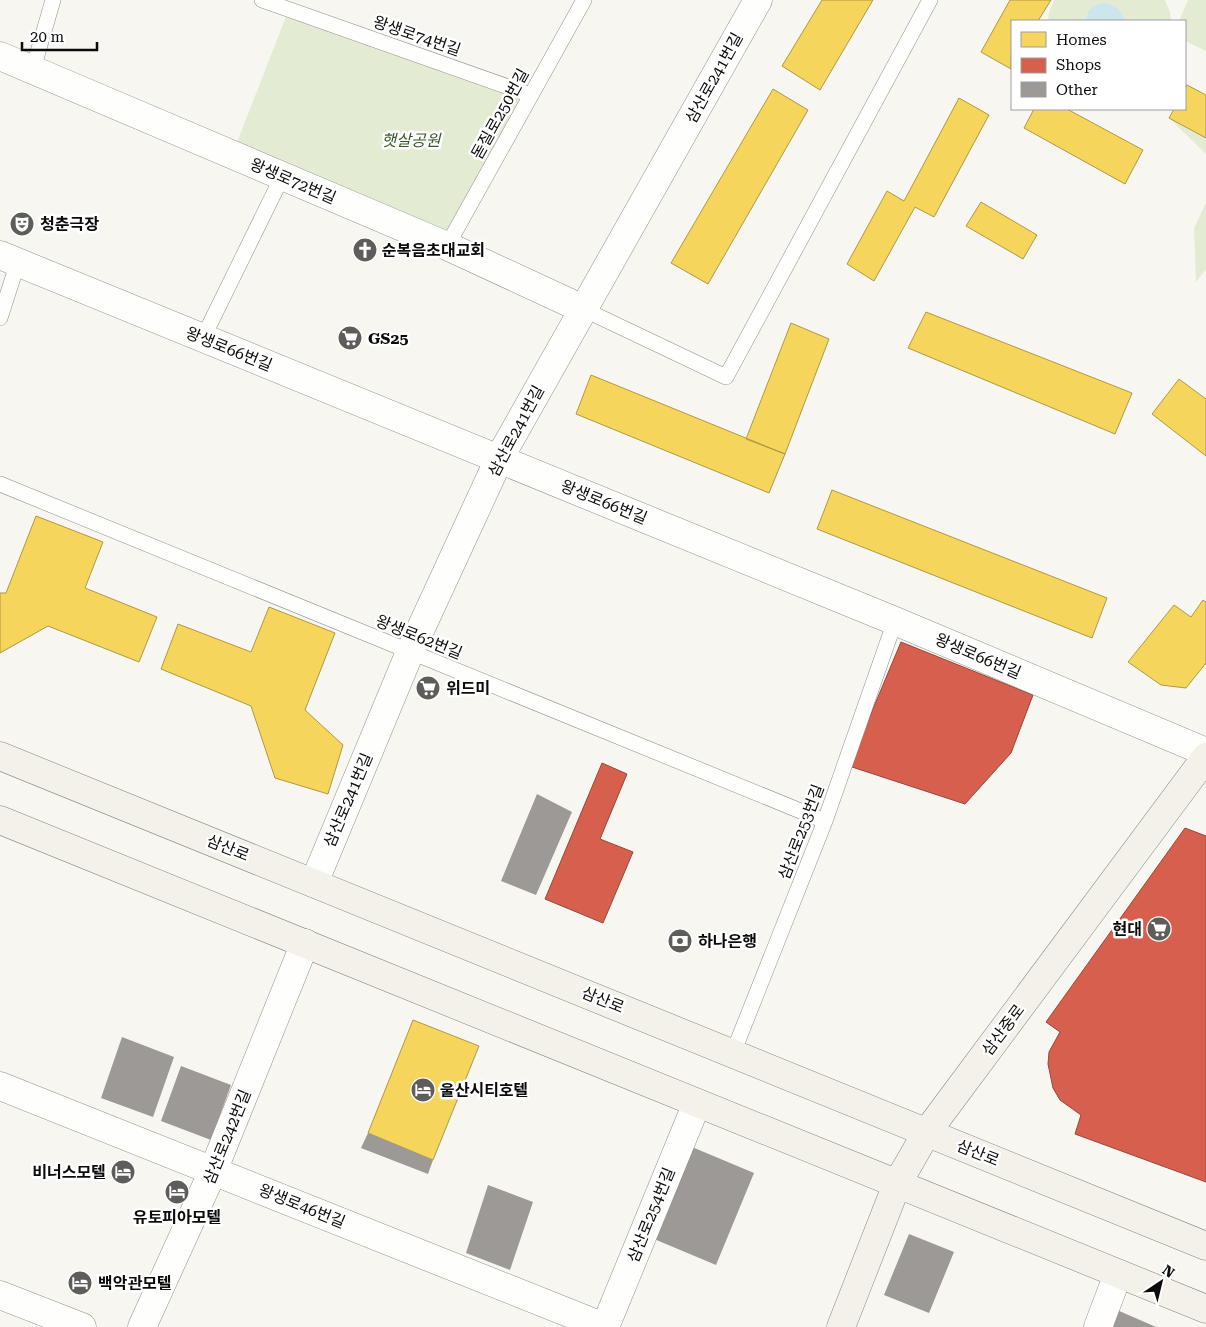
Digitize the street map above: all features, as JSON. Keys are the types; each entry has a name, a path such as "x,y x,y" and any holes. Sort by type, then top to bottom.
{"main road":[{"name":"삼산로","path":"0,756 1206,1246"},
{"name":"삼산중로","path":"842,1327 897,1184 927,1132 1206,757"},
{"path":"0,820 1206,1310"}],"street":[{"name":"삼산로241번길","path":"314,883 410,652 499,459 758,0"},
{"name":"왕생로72번길","path":"0,56 447,246 583,310"},
{"name":"왕생로66번길","path":"9,259 895,621 1206,752"},
{"name":"삼산로242번길","path":"142,1327 213,1171 305,943"},
{"name":"왕생로46번길","path":"0,1086 604,1327"},
{"name":"삼산로254번길","path":"604,1327 697,1103"},
{"path":"1098,1327 1118,1274"},
{"path":"0,1295 82,1327"}],"lane":[{"path":"33,69 53,0"},
{"name":"왕생로74번길","path":"262,0 531,95"},
{"name":"돋질로250번길","path":"447,246 584,0"},
{"path":"583,310 726,377 930,0"},
{"path":"204,338 282,177"},
{"path":"0,318 9,259"},
{"name":"왕생로62번길","path":"0,484 825,821"},
{"name":"삼산로253번길","path":"733,1053 825,821 895,621"}],"green space":[{"path":"1054,0 1165,0 1171,20 1048,20"},
{"path":"1188,0 1206,0 1206,51 1186,41 1186,20 1179,20"},
{"name":"햇살공원","path":"289,9 531,95 447,246 232,155"},
{"path":"1169,118 1206,138 1206,154"},
{"path":"1206,203 1206,269 1196,282 1194,228"}],"water":[{"path":"1100,3 1109,4 1116,7 1124,20 1085,20 1089,10"}],"building: Homes":[{"path":"822,0 873,0 820,90 782,66"},
{"path":"1010,0 1051,0 1039,20 1011,20 1011,69 981,52"},
{"path":"1187,85 1206,95 1206,138 1169,118 1173,110 1186,110"},
{"path":"773,89 808,110 708,284 671,263"},
{"path":"959,98 989,115 934,217 915,207 874,281 847,264 887,191 904,201"},
{"path":"1033,110 1069,110 1143,150 1125,184 1024,128"},
{"path":"981,202 1037,235 1023,259 966,226"},
{"path":"926,312 1132,393 1115,434 908,348"},
{"path":"791,323 829,339 785,454 746,439"},
{"path":"591,375 785,454 769,493 576,414"},
{"path":"1179,379 1206,399 1206,456 1152,414"},
{"path":"832,490 1107,598 1092,638 817,529"},
{"path":"36,516 103,542 85,588 157,617 139,662 48,626 0,653 0,593 6,593"},
{"path":"1203,600 1206,602 1206,663 1186,688 1161,685 1128,662 1174,605 1191,617"},
{"path":"269,607 335,633 305,710 343,745 328,794 275,778 251,706 161,669 178,624 251,652"},
{"name":"울산시티호텔","path":"413,1020 479,1046 433,1160 368,1133"}],"building: Shops":[{"path":"901,642 1033,695 1011,753 965,804 849,766"},
{"path":"602,763 627,774 600,839 633,852 603,923 545,899"},
{"name":"현대","path":"1185,828 1206,836 1206,1182 1075,1134 1081,1115 1060,1100 1053,1088 1048,1064 1049,1052 1060,1032 1046,1022"}],"building: Other":[{"path":"537,794 572,812 536,895 501,881"},
{"path":"122,1037 174,1057 153,1117 101,1098"},
{"path":"181,1066 231,1085 211,1140 161,1121"},
{"path":"368,1133 433,1160 428,1174 361,1148"},
{"path":"692,1147 754,1173 716,1265 654,1239"},
{"path":"488,1185 533,1202 510,1270 466,1253"},
{"path":"909,1234 954,1252 929,1313 884,1295"},
{"path":"1117,1310 1156,1327 1110,1327"}],"place":[{"name":"청춘극장","path":"22,224"},
{"name":"순복음초대교회","path":"365,250"},
{"name":"GS25","path":"350,338"},
{"name":"위드미","path":"428,688"},
{"name":"현대","path":"1159,929"},
{"name":"하나은행","path":"680,941"},
{"name":"울산시티호텔","path":"423,1090"},
{"name":"비너스모텔","path":"123,1172"},
{"name":"유토피아모텔","path":"177,1192"},
{"name":"백악관모텔","path":"80,1283"}]}
